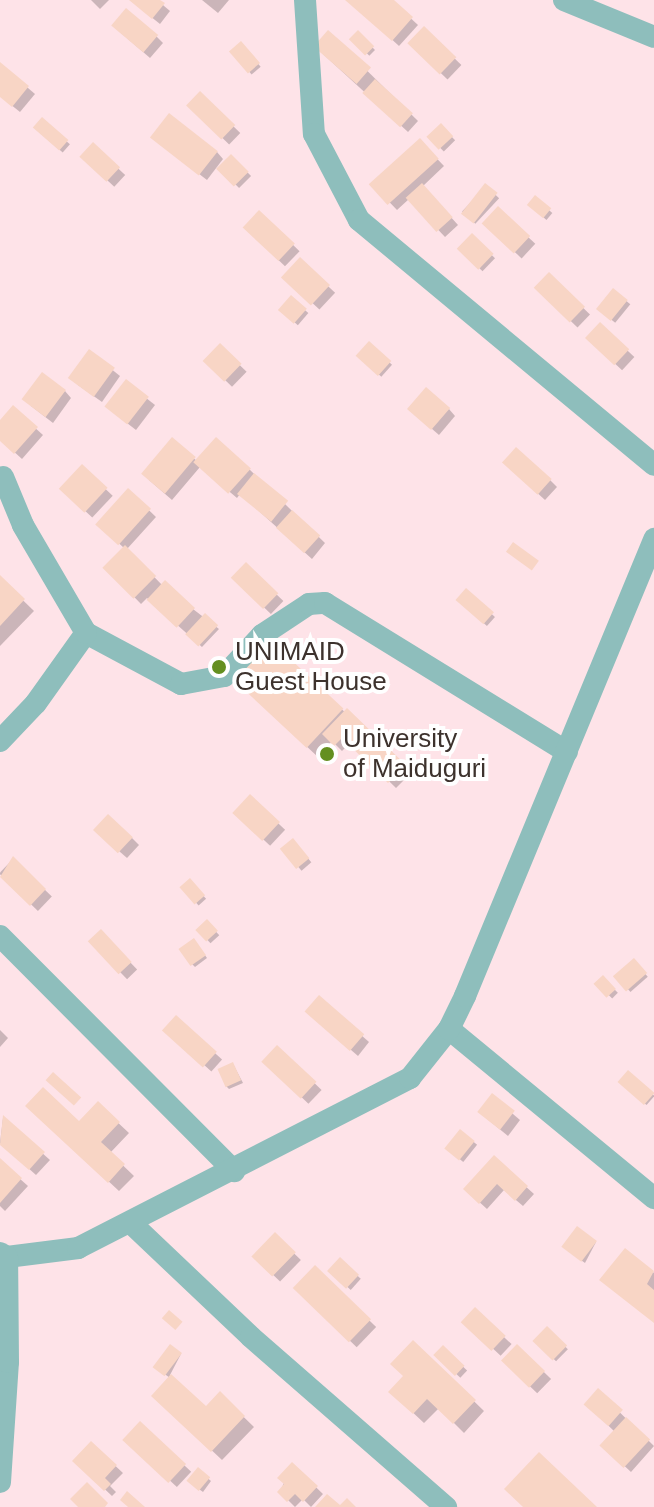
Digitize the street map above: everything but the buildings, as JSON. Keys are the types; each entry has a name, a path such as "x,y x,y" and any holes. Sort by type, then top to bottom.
{"street":[{"path":"305,0 314,134 359,220 654,465"},
{"path":"564,0 654,37"},
{"path":"3,477 23,525 86,633 181,684 224,676 262,635 309,604 325,603 567,752"},
{"path":"0,1482 8,1362 4,1255 78,1248 132,1224 410,1078 449,1029 654,539"},
{"path":"0,741 36,703 86,633"},
{"path":"0,936 234,1171"},
{"path":"449,1029 654,1198"},
{"path":"132,1224 251,1337 446,1507"}],"shaded area":[{"name":"University of Maiduguri","path":"0,0 654,0 654,1507 0,1507"}],"place":[{"name":"UNIMAID Guest House","path":"219,667"},
{"name":"University of Maiduguri","path":"327,754"}]}
